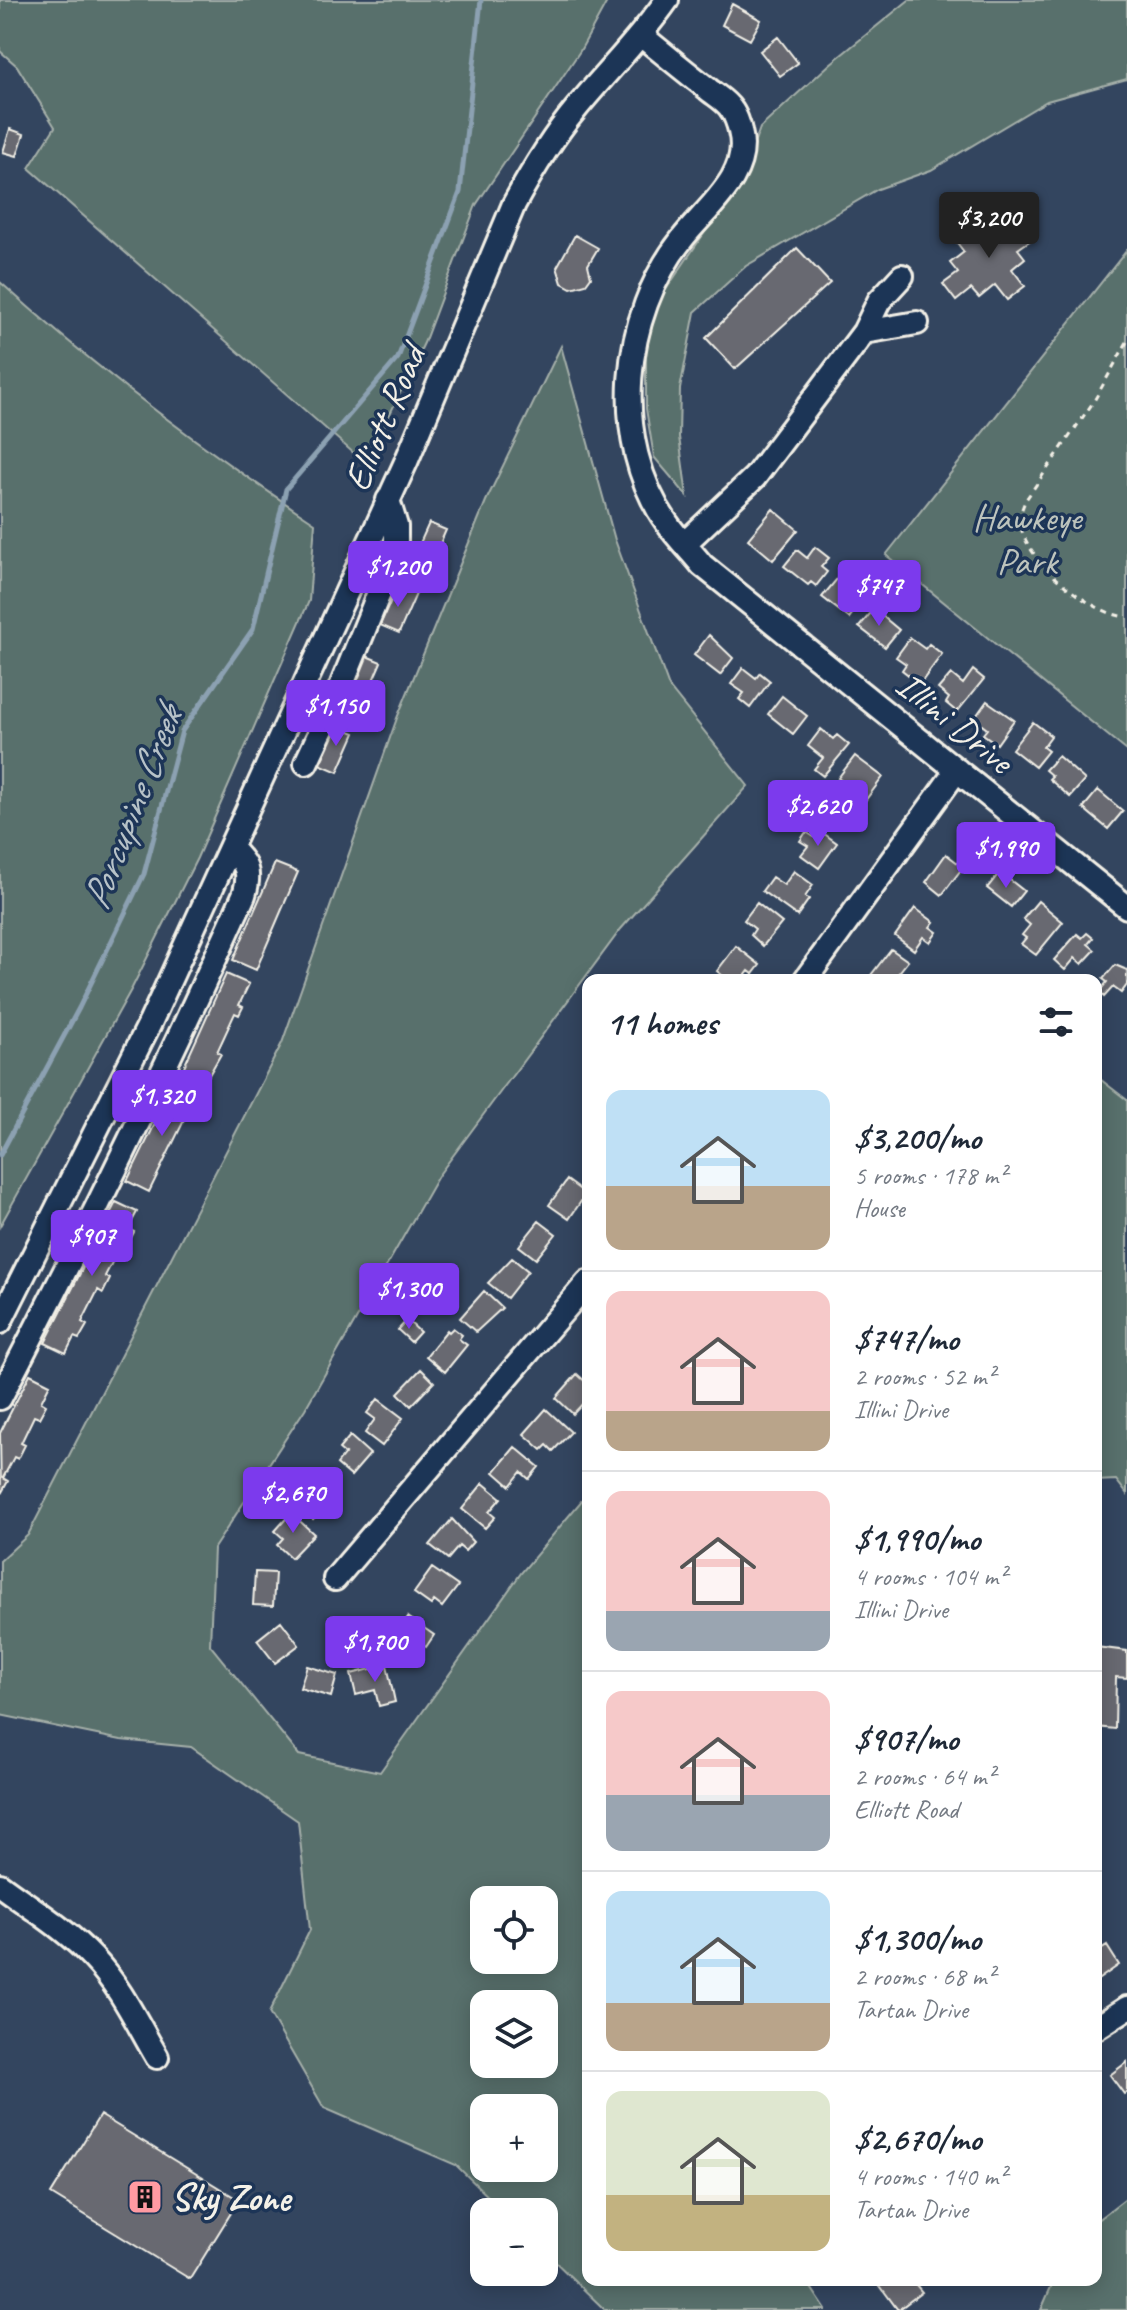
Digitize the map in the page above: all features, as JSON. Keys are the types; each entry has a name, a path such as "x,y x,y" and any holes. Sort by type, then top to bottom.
{"street":[{"name":"Elliott Road","path":"0,1322 150,1023 388,500 514,204 537,163 575,110 642,36 667,0"},
{"name":"Illini Drive","path":"642,36 731,108 741,132 742,153 733,177 681,240 650,289 630,359 636,448 645,481 666,522 702,565 1127,907"},
{"path":"684,544 755,477 864,332 879,301 902,276"},
{"path":"864,332 917,323"},
{"path":"306,763 396,551 396,526 388,500"},
{"path":"809,974 957,770"},
{"path":"2,1389 125,1152 244,895 249,878 247,868 230,848"},
{"path":"335,1579 582,1289"},
{"path":"0,1885 78,1942 95,1960 110,1978 157,2057"},
{"path":"1102,2024 1127,2008"}],"path":[{"path":"1127,342 1094,401 1025,501 1020,519 1032,551 1058,580 1099,610 1127,617"}],"green space":[{"path":"0,0 608,0 580,51 476,205 424,343 366,464 29,168 55,127 17,66 0,51"},
{"path":"909,0 1127,0 1127,79 1047,101 931,170 878,189 746,266 695,312 680,389 679,437 687,496 654,457 646,409 646,349 659,300 742,177 760,128 830,64"},
{"name":"Hawkeye Park","path":"1127,250 1127,751 886,555"},
{"path":"0,282 76,348 153,408 315,523 309,601 197,858 132,988 0,1226"},
{"path":"561,346 615,540 669,687 748,786 621,929 588,974 582,974 582,982 438,1176 305,1409 214,1548 210,1645 299,1755 380,1772 521,1573 582,1500 582,2286 810,2286 826,2310 605,2310 558,2265 558,2198 490,2198 473,2182 558,2182 558,2094 470,2094 470,2179 456,2165 324,2108 269,2013 310,1930 298,1821 191,1747 121,1740 0,1715 0,1561 28,1535 282,1043 397,718 486,501"},
{"path":"1102,1081 1127,1100 1127,1494 1116,1480 1102,1481"},
{"path":"1127,2197 1127,2310 1041,2310 1051,2286 1102,2286 1102,2216"}],"building":[{"path":"732,4 761,20 750,40 722,25"},
{"path":"778,37 798,63 780,76 760,51"},
{"path":"10,129 24,134 17,156 3,152"},
{"path":"1020,217 1035,237 1018,249 1025,258 1012,269 1025,286 1007,300 995,285 979,298 971,289 956,301 943,284 958,273 950,263 964,252 952,236 971,221 981,235 997,223 1003,230"},
{"path":"575,235 598,248 588,265 591,277 586,284 571,288 562,283 557,267"},
{"path":"797,248 830,283 735,369 706,338"},
{"path":"773,509 798,530 773,560 748,539"},
{"path":"429,523 446,530 429,569 412,561"},
{"path":"815,547 829,558 821,567 827,572 816,586 811,582 808,585 784,566 797,550 807,558"},
{"path":"837,579 863,600 849,618 822,597"},
{"path":"398,585 416,594 399,633 380,625"},
{"path":"874,609 899,630 885,647 859,627"},
{"path":"709,635 733,658 720,675 694,655"},
{"path":"910,638 925,649 929,644 942,654 920,684 902,670 906,664 896,657"},
{"path":"364,655 381,662 364,701 347,694"},
{"path":"743,668 756,678 760,673 770,681 750,708 739,699 744,693 731,684"},
{"path":"973,670 984,679 957,712 946,703 949,698 938,689 951,674 963,684"},
{"path":"782,696 807,716 793,734 768,714"},
{"path":"987,701 1014,720 997,744 983,734 987,729 974,719"},
{"path":"1033,722 1051,736 1043,747 1048,751 1035,767 1012,749"},
{"path":"333,724 355,733 338,772 317,763"},
{"path":"821,729 833,739 837,735 849,745 823,776 814,769 823,758 808,746"},
{"path":"855,756 883,777 858,810 846,800 853,790 838,778"},
{"path":"1058,756 1085,780 1070,797 1049,779 1052,776 1045,770"},
{"path":"1098,790 1123,811 1108,829 1083,808"},
{"path":"819,830 837,843 819,868 801,855 808,846 800,841 806,832 814,837"},
{"path":"946,854 963,867 942,895 926,882"},
{"path":"275,863 298,872 256,970 233,960"},
{"path":"794,871 813,885 805,897 809,899 797,916 762,891 772,877 784,885"},
{"path":"1000,872 1024,891 1011,907 987,888"},
{"path":"1038,901 1063,922 1036,955 1021,944 1026,938 1022,935 1030,925 1023,919"},
{"path":"757,903 782,923 763,946 751,935 755,929 744,920"},
{"path":"915,908 934,922 930,927 937,932 930,942 923,937 914,950 895,936"},
{"path":"1087,933 1093,938 1088,944 1095,950 1082,964 1075,958 1065,970 1054,960 1077,934 1082,938"},
{"path":"736,946 760,965 753,974 749,971 747,974 721,974 717,971"},
{"path":"891,949 908,961 898,974 872,974"},
{"path":"1115,965 1127,970 1127,985 1121,993 1113,987 1104,997 1102,988 1107,982 1103,979"},
{"path":"226,974 249,984 239,1005 243,1007 239,1015 235,1013 217,1052 221,1054 205,1082 182,1071"},
{"path":"174,1085 196,1096 149,1192 127,1181"},
{"path":"567,1180 582,1191 582,1200 569,1219 549,1205"},
{"path":"116,1202 137,1212 128,1229 134,1232 127,1246 122,1243 105,1276 110,1279 103,1293 98,1290 82,1322 87,1325 79,1339 74,1337 66,1353 45,1343"},
{"path":"539,1221 556,1234 536,1259 519,1246"},
{"path":"512,1258 528,1271 507,1298 488,1283"},
{"path":"484,1291 502,1308 476,1332 460,1318"},
{"path":"407,1320 420,1332 411,1342 398,1330"},
{"path":"453,1328 462,1335 459,1339 467,1345 445,1372 426,1356 447,1330 449,1332"},
{"path":"421,1369 434,1382 411,1406 398,1393"},
{"path":"30,1374 50,1384 41,1402 46,1405 39,1418 34,1416 21,1443 25,1445 18,1459 14,1457 3,1478 8,1481 1,1494 0,1433"},
{"path":"577,1374 582,1379 582,1404 573,1414 556,1398"},
{"path":"378,1399 403,1418 382,1446 365,1433 375,1419 367,1413"},
{"path":"546,1409 571,1432 553,1451 547,1445 542,1450 524,1434"},
{"path":"350,1436 370,1454 351,1476 337,1464 345,1454 339,1449"},
{"path":"515,1447 539,1467 529,1479 521,1472 510,1486 494,1472"},
{"path":"318,1479 335,1494 313,1519 296,1504"},
{"path":"483,1483 501,1498 489,1512 495,1517 485,1528 462,1509"},
{"path":"291,1513 314,1534 291,1558 277,1545 283,1538 275,1531"},
{"path":"452,1519 473,1542 465,1551 459,1546 448,1559 430,1545"},
{"path":"432,1568 458,1586 442,1607 434,1601 431,1605 414,1593"},
{"path":"255,1572 275,1573 273,1606 253,1605"},
{"path":"408,1617 434,1635 426,1647 419,1643 411,1655 392,1642"},
{"path":"281,1621 299,1645 275,1663 257,1640"},
{"path":"1102,1648 1127,1651 1127,1678 1116,1677 1115,1729 1102,1728"},
{"path":"387,1665 395,1702 379,1706 375,1690 356,1695 351,1674"},
{"path":"307,1666 337,1675 331,1697 300,1688"},
{"path":"1107,1946 1119,1965 1102,1977 1102,1949"},
{"path":"1127,2062 1127,2092 1124,2094 1110,2075"},
{"name":"Sky Zone","path":"100,2115 239,2200 190,2279 51,2194"},
{"path":"880,2286 917,2286 922,2292 898,2310"}],"waterway":[{"name":"Porcupine Creek","path":"0,1155 79,1008 144,874 182,731 253,629 286,489 398,358 460,192 481,0"}],"place":[{"name":"Sky Zone","path":"145,2197"}]}
